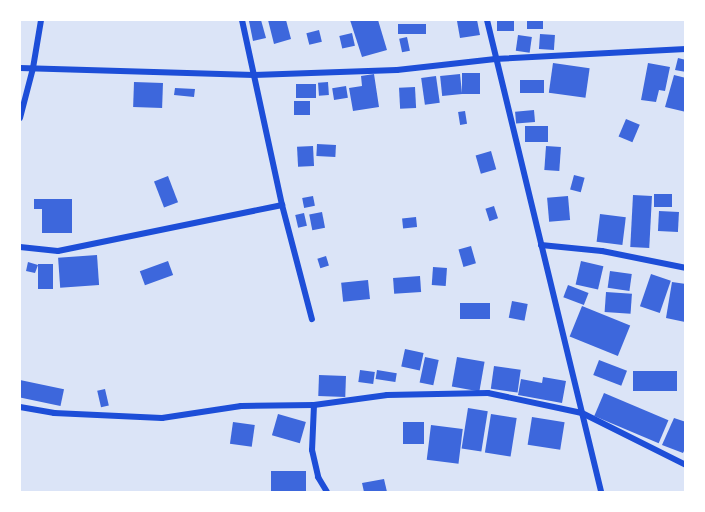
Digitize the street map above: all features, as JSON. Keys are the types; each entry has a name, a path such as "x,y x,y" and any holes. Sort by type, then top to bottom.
{"street":[{"path":"20,118 42,20"},
{"path":"242,20 282,205 312,319"},
{"path":"487,20 601,492"},
{"path":"20,68 254,75 397,70 495,59 686,49"},
{"path":"20,247 58,251 282,205"},
{"path":"541,245 602,251 686,268"},
{"path":"20,407 54,413 162,418 241,406 314,405 387,395 488,393 582,413 686,465"},
{"path":"314,405 312,450 318,477 327,492"}],"shaded area":[{"path":"20,20 685,20 685,492 20,492"}],"building":[{"path":"261,20 266,38 253,41 249,21"},
{"path":"268,20 286,20 291,39 274,44"},
{"path":"350,20 378,20 387,50 362,57"},
{"path":"477,20 480,35 460,38 457,21"},
{"path":"497,20 514,20 514,31 497,31"},
{"path":"527,20 543,20 543,29 527,29"},
{"path":"398,24 426,24 426,34 398,34"},
{"path":"319,30 322,42 309,45 306,33"},
{"path":"352,33 355,46 342,49 339,36"},
{"path":"540,34 555,35 554,50 539,49"},
{"path":"518,35 532,37 530,53 516,51"},
{"path":"407,37 410,51 402,52 399,39"},
{"path":"678,58 686,60 686,72 675,70"},
{"path":"553,63 590,68 585,98 549,93"},
{"path":"648,63 670,67 665,91 659,90 656,102 641,100"},
{"path":"462,73 480,73 480,94 462,94"},
{"path":"374,74 379,107 353,111 349,88 362,86 361,76"},
{"path":"460,74 462,94 442,96 440,76"},
{"path":"674,75 686,78 686,112 665,107"},
{"path":"436,76 440,103 425,105 421,78"},
{"path":"520,80 544,80 544,93 520,93"},
{"path":"134,82 163,83 162,108 133,107"},
{"path":"328,82 329,95 319,96 318,83"},
{"path":"296,84 316,84 316,98 296,98"},
{"path":"346,86 348,98 334,100 332,88"},
{"path":"415,87 416,108 400,109 399,88"},
{"path":"175,88 195,89 194,97 174,95"},
{"path":"294,101 310,101 310,115 294,115"},
{"path":"534,110 535,122 516,124 515,112"},
{"path":"465,111 467,124 460,125 458,112"},
{"path":"626,119 640,125 632,142 619,136"},
{"path":"525,126 548,126 548,142 525,142"},
{"path":"317,144 336,145 335,157 316,156"},
{"path":"313,146 314,166 298,167 297,147"},
{"path":"546,146 561,147 559,171 544,170"},
{"path":"491,151 496,169 481,174 476,155"},
{"path":"574,175 585,178 581,192 570,189"},
{"path":"168,176 178,202 164,208 154,181"},
{"path":"654,194 672,194 672,207 654,207"},
{"path":"633,195 652,196 649,248 630,247"},
{"path":"313,196 315,206 304,208 302,198"},
{"path":"568,196 570,220 549,222 547,198"},
{"path":"34,199 72,199 72,233 42,233 42,209 34,209"},
{"path":"494,206 498,218 489,221 485,209"},
{"path":"659,211 679,212 678,232 658,231"},
{"path":"322,212 325,228 312,230 309,214"},
{"path":"304,213 307,226 298,228 295,215"},
{"path":"600,214 626,217 622,245 597,242"},
{"path":"416,217 417,227 403,228 402,218"},
{"path":"471,246 476,263 463,267 459,250"},
{"path":"97,255 99,285 60,288 58,258"},
{"path":"326,256 329,266 320,268 317,259"},
{"path":"168,261 173,275 145,285 140,271"},
{"path":"581,261 603,266 598,290 576,284"},
{"path":"28,262 38,265 35,273 26,271"},
{"path":"38,264 53,264 53,289 38,289"},
{"path":"433,267 447,268 446,286 432,285"},
{"path":"610,271 632,274 629,291 608,288"},
{"path":"651,274 671,281 660,313 640,306"},
{"path":"420,276 421,292 394,294 393,278"},
{"path":"368,280 370,299 343,302 341,283"},
{"path":"672,282 686,284 685,322 666,318"},
{"path":"568,285 589,293 584,305 563,297"},
{"path":"606,292 632,294 631,314 605,312"},
{"path":"512,301 528,304 524,321 509,318"},
{"path":"460,303 490,303 490,319 460,319"},
{"path":"582,306 630,325 618,356 570,337"},
{"path":"405,349 424,353 420,371 401,367"},
{"path":"425,357 439,360 433,385 420,382"},
{"path":"457,357 485,362 479,391 452,387"},
{"path":"599,360 627,371 621,386 593,375"},
{"path":"494,366 521,370 518,393 491,389"},
{"path":"360,370 375,372 373,384 358,382"},
{"path":"377,370 397,373 395,382 376,379"},
{"path":"633,371 677,371 677,391 633,391"},
{"path":"319,375 346,376 345,397 318,396"},
{"path":"543,377 566,381 562,403 518,395 521,379 542,383"},
{"path":"20,380 64,389 60,406 20,397"},
{"path":"105,389 109,406 101,407 97,391"},
{"path":"604,393 668,420 659,443 594,416"},
{"path":"468,408 488,411 481,452 462,448"},
{"path":"278,414 306,422 300,443 272,435"},
{"path":"491,414 517,418 511,457 485,453"},
{"path":"532,417 565,422 560,450 528,445"},
{"path":"674,418 686,422 686,447 683,453 662,445"},
{"path":"233,422 255,425 252,447 230,444"},
{"path":"403,422 424,422 424,444 403,444"},
{"path":"431,425 463,429 458,464 427,460"},
{"path":"271,471 306,471 306,491 271,491"},
{"path":"384,479 387,492 364,492 362,483"}]}
